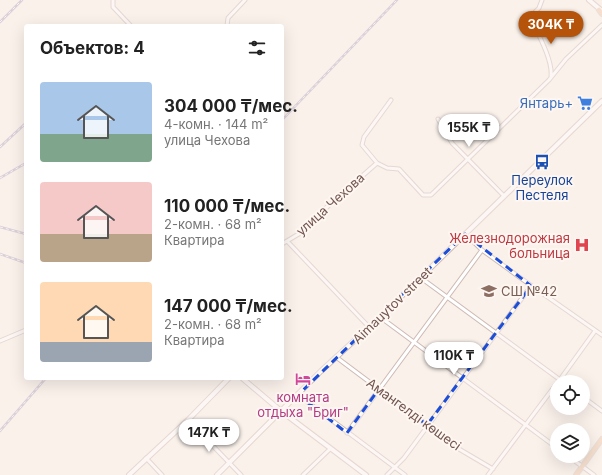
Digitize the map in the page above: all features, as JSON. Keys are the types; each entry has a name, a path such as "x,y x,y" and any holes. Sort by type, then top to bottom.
{"main road":[{"path":"576,475 602,439"}],"street":[{"path":"113,0 113,7 129,24"},
{"path":"227,24 228,18 245,0"},
{"path":"542,0 539,8 530,17 546,53 551,68 551,77"},
{"path":"589,0 601,12"},
{"name":"улица Чехова","path":"391,100 362,140 362,145 377,163 387,168 399,169 423,195 431,195 551,77 566,59 602,25"},
{"name":"Aimauytov street","path":"217,475 336,357 421,278 602,101"},
{"path":"438,119 452,143 504,196"},
{"name":"улица Чехова","path":"284,243 302,232 319,214 377,163"},
{"path":"465,234 482,250 602,335"},
{"path":"287,241 370,327"},
{"path":"348,433 413,342 482,250"},
{"path":"421,278 550,375"},
{"path":"388,475 531,286"},
{"path":"380,317 550,443"},
{"path":"0,341 24,331"},
{"path":"564,375 595,331"},
{"name":"Амангелді көшесі","path":"336,357 459,449 493,469"},
{"path":"128,475 188,420 228,380"},
{"path":"244,380 281,411 366,475"},
{"path":"494,475 489,474 550,393"},
{"path":"298,396 405,475"},
{"path":"590,402 602,410"},
{"path":"188,420 241,475"},
{"path":"303,475 330,449"},
{"path":"146,458 162,475"},
{"path":"578,463 594,475"}],"highlighted area":[{"path":"465,234 531,286 427,425 379,389 347,433 298,395"}],"railway":[{"path":"0,22 22,0"},
{"path":"284,118 397,0"},
{"path":"0,147 24,125"},
{"path":"0,178 24,164"},
{"path":"0,227 24,233"},
{"path":"0,254 24,262"},
{"path":"0,431 44,380"}],"place":[{"name":"Янтарь+","path":"585,103"},
{"name":"Переулок Пестеля","path":"542,162"},
{"name":"Железнодорожная больница","path":"582,245"},
{"name":"СШ №42","path":"489,291"},
{"name":"комната отдыха \"Бриг\"","path":"303,379"}]}
